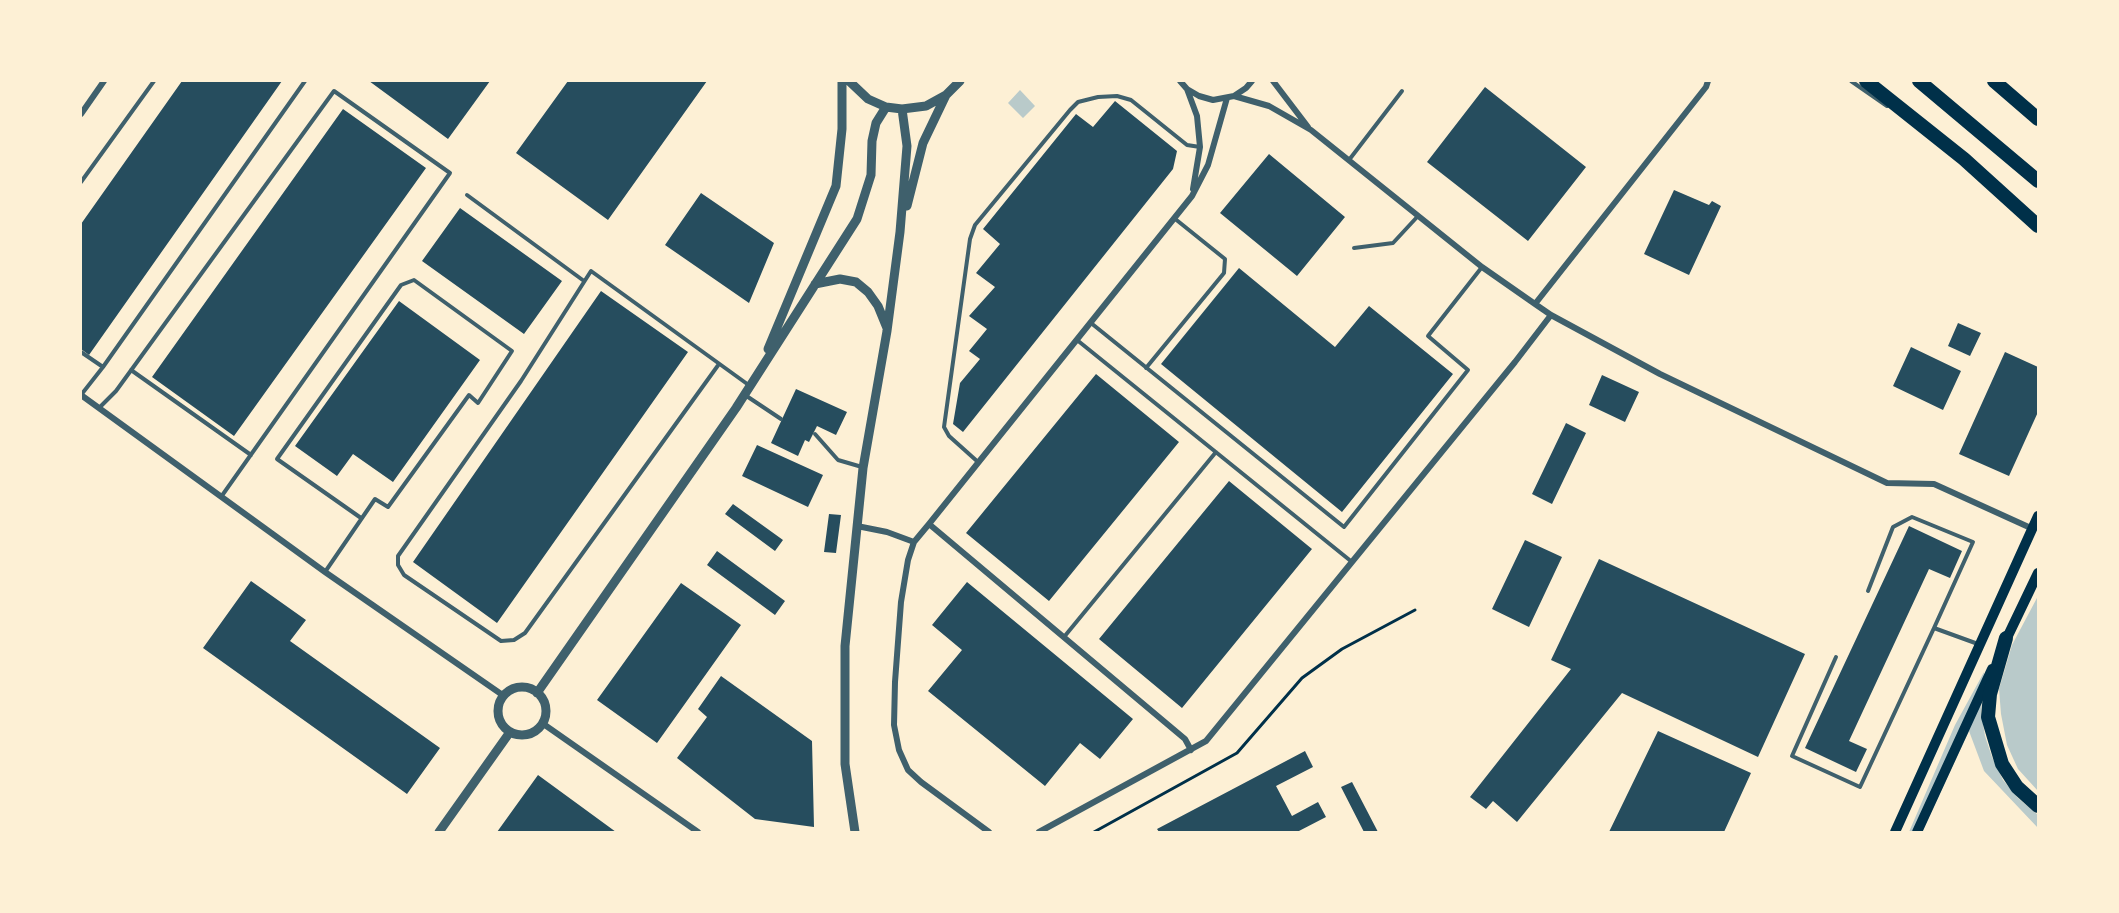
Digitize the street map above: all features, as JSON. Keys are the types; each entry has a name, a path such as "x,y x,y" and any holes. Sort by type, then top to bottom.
{"highway":[{"path":"1866,81 1964,159 2038,226"},
{"path":"1919,81 2038,181"},
{"path":"1994,81 2038,119"},
{"path":"2006,638 1990,694 1988,717 2002,764 2017,787 2038,806"}],"main road":[{"path":"1895,832 2038,516"},
{"path":"1917,832 2038,573"}],"street":[{"path":"81,114 104,81"},
{"path":"761,368 836,186 842,129 842,81"},
{"path":"849,81 868,99 886,107 902,109 926,106 946,95 961,82"},
{"path":"1180,81 1187,89 1199,96 1213,100 1231,97 1246,88 1252,81"},
{"path":"1272,81 1311,130"},
{"path":"1534,304 1706,87 1708,81"},
{"path":"1187,89 1197,116 1200,147 1192,196"},
{"path":"900,232 923,143 946,95"},
{"path":"1231,97 1269,106 1311,130 1482,267 1534,304 1660,374 1887,483 1934,484 2033,529"},
{"path":"989,832 921,782 908,770 899,750 894,725 900,613 908,560 914,542 1192,196 1208,165 1231,97"},
{"path":"537,693 745,395 857,219 872,175 872,141 876,123 886,107"},
{"path":"855,832 845,764 845,658 863,468 887,330 900,232 907,146 902,109"},
{"path":"815,284 840,279 856,282 868,292 878,306 887,330"},
{"path":"1039,832 1206,741 1551,315"},
{"path":"81,395 324,573 504,696"},
{"path":"929,524 1185,739 1191,750"},
{"path":"857,526 887,532 914,542"},
{"path":"520,687 537,693 545,706 546,713 542,723 534,732 527,735 510,732 501,722 498,714 498,706 504,696 512,689 520,687"},
{"path":"542,723 698,832"},
{"path":"439,832 510,732"}],"lane":[{"path":"81,182 154,81"},
{"path":"81,395 305,81"},
{"path":"1851,81 1964,159"},
{"path":"99,408 116,391 334,91 450,173 220,497"},
{"path":"1349,160 1402,91"},
{"path":"978,462 949,436 944,427 970,239 975,225 1078,102 1098,97 1117,96 1131,100 1187,145 1200,147"},
{"path":"467,195 584,281"},
{"path":"1354,248 1393,243 1418,216"},
{"path":"1146,368 1224,273 1225,259 1174,218"},
{"path":"1090,322 1344,527 1468,370 1428,336 1482,267"},
{"path":"719,364 525,633 514,640 501,641 404,575 398,565 398,556 521,381 591,271 719,364 750,387"},
{"path":"324,573 375,499 387,507 469,395 478,403 512,351 414,280 401,285 277,459 361,518"},
{"path":"1076,340 1352,562"},
{"path":"81,352 103,367"},
{"path":"131,370 251,455"},
{"path":"745,395 781,419"},
{"path":"815,434 838,460 863,468"},
{"path":"1064,636 1216,452"},
{"path":"1836,657 1792,756 1860,787 1973,542 1912,517 1893,527 1868,591"},
{"path":"1934,627 1979,644"}],"path":[{"path":"1094,832 1237,753 1302,678 1342,649 1415,610"}],"shaded area":[{"path":"1020,90 1035,106 1023,118 1008,103"},
{"path":"2038,596 2038,791 2018,769 2007,745 1999,689 2012,645"},
{"path":"1984,672 1981,712 1985,736 1992,757 2003,780 2018,798 2038,815 2038,828 1984,771 1969,731 1922,832 1909,832 1955,725"}],"building":[{"path":"182,81 282,81 89,355 81,349 81,224"},
{"path":"369,81 490,81 448,139"},
{"path":"568,81 707,81 608,220 516,153"},
{"path":"1485,87 1586,167 1528,241 1427,162"},
{"path":"1115,101 1177,151 1173,169 963,432 953,424 960,383 980,359 969,351 987,329 969,316 995,287 976,273 1000,244 983,229 1076,114 1093,127"},
{"path":"343,109 426,168 234,436 152,377"},
{"path":"1269,154 1345,217 1297,276 1220,213"},
{"path":"1674,190 1709,205 1712,201 1721,206 1689,275 1644,254"},
{"path":"701,193 774,243 749,303 665,245"},
{"path":"460,208 562,281 524,334 422,261"},
{"path":"1239,268 1335,347 1369,306 1453,374 1342,512 1161,364"},
{"path":"601,291 688,352 497,623 413,562"},
{"path":"399,301 480,360 393,482 353,454 337,476 295,446"},
{"path":"1958,323 1981,333 1970,356 1948,346"},
{"path":"1911,347 1961,371 1943,410 1893,386"},
{"path":"2005,352 2038,367 2038,412 2009,476 1959,454"},
{"path":"1096,374 1179,442 1049,601 966,533"},
{"path":"1602,375 1639,392 1625,422 1589,405"},
{"path":"796,389 847,412 836,435 817,426 809,442 805,440 798,456 771,443"},
{"path":"1566,423 1586,433 1552,504 1532,494"},
{"path":"757,445 823,475 808,507 742,476"},
{"path":"1229,481 1312,549 1182,708 1099,639"},
{"path":"733,504 783,540 775,551 725,514"},
{"path":"829,514 841,515 836,553 824,552"},
{"path":"1909,526 1962,551 1950,578 1929,569 1849,741 1867,749 1856,772 1805,748"},
{"path":"1525,540 1562,557 1529,627 1492,609"},
{"path":"717,551 785,601 775,615 707,565"},
{"path":"1599,559 1805,654 1758,757 1622,693 1517,822 1493,801 1486,809 1470,797 1571,669 1551,660"},
{"path":"251,581 306,620 290,641 440,748 407,794 203,648"},
{"path":"967,582 1133,719 1100,759 1080,743 1045,786 928,691 962,650 932,625"},
{"path":"681,583 741,625 657,743 597,700"},
{"path":"721,676 812,741 814,827 755,819 677,758 707,717 698,709"},
{"path":"1658,731 1751,773 1724,832 1609,832"},
{"path":"1305,751 1313,767 1276,786 1292,816 1318,802 1326,817 1297,832 1159,832 1157,829"},
{"path":"538,775 616,832 497,832"},
{"path":"1352,782 1378,832 1364,832 1341,787"}]}
